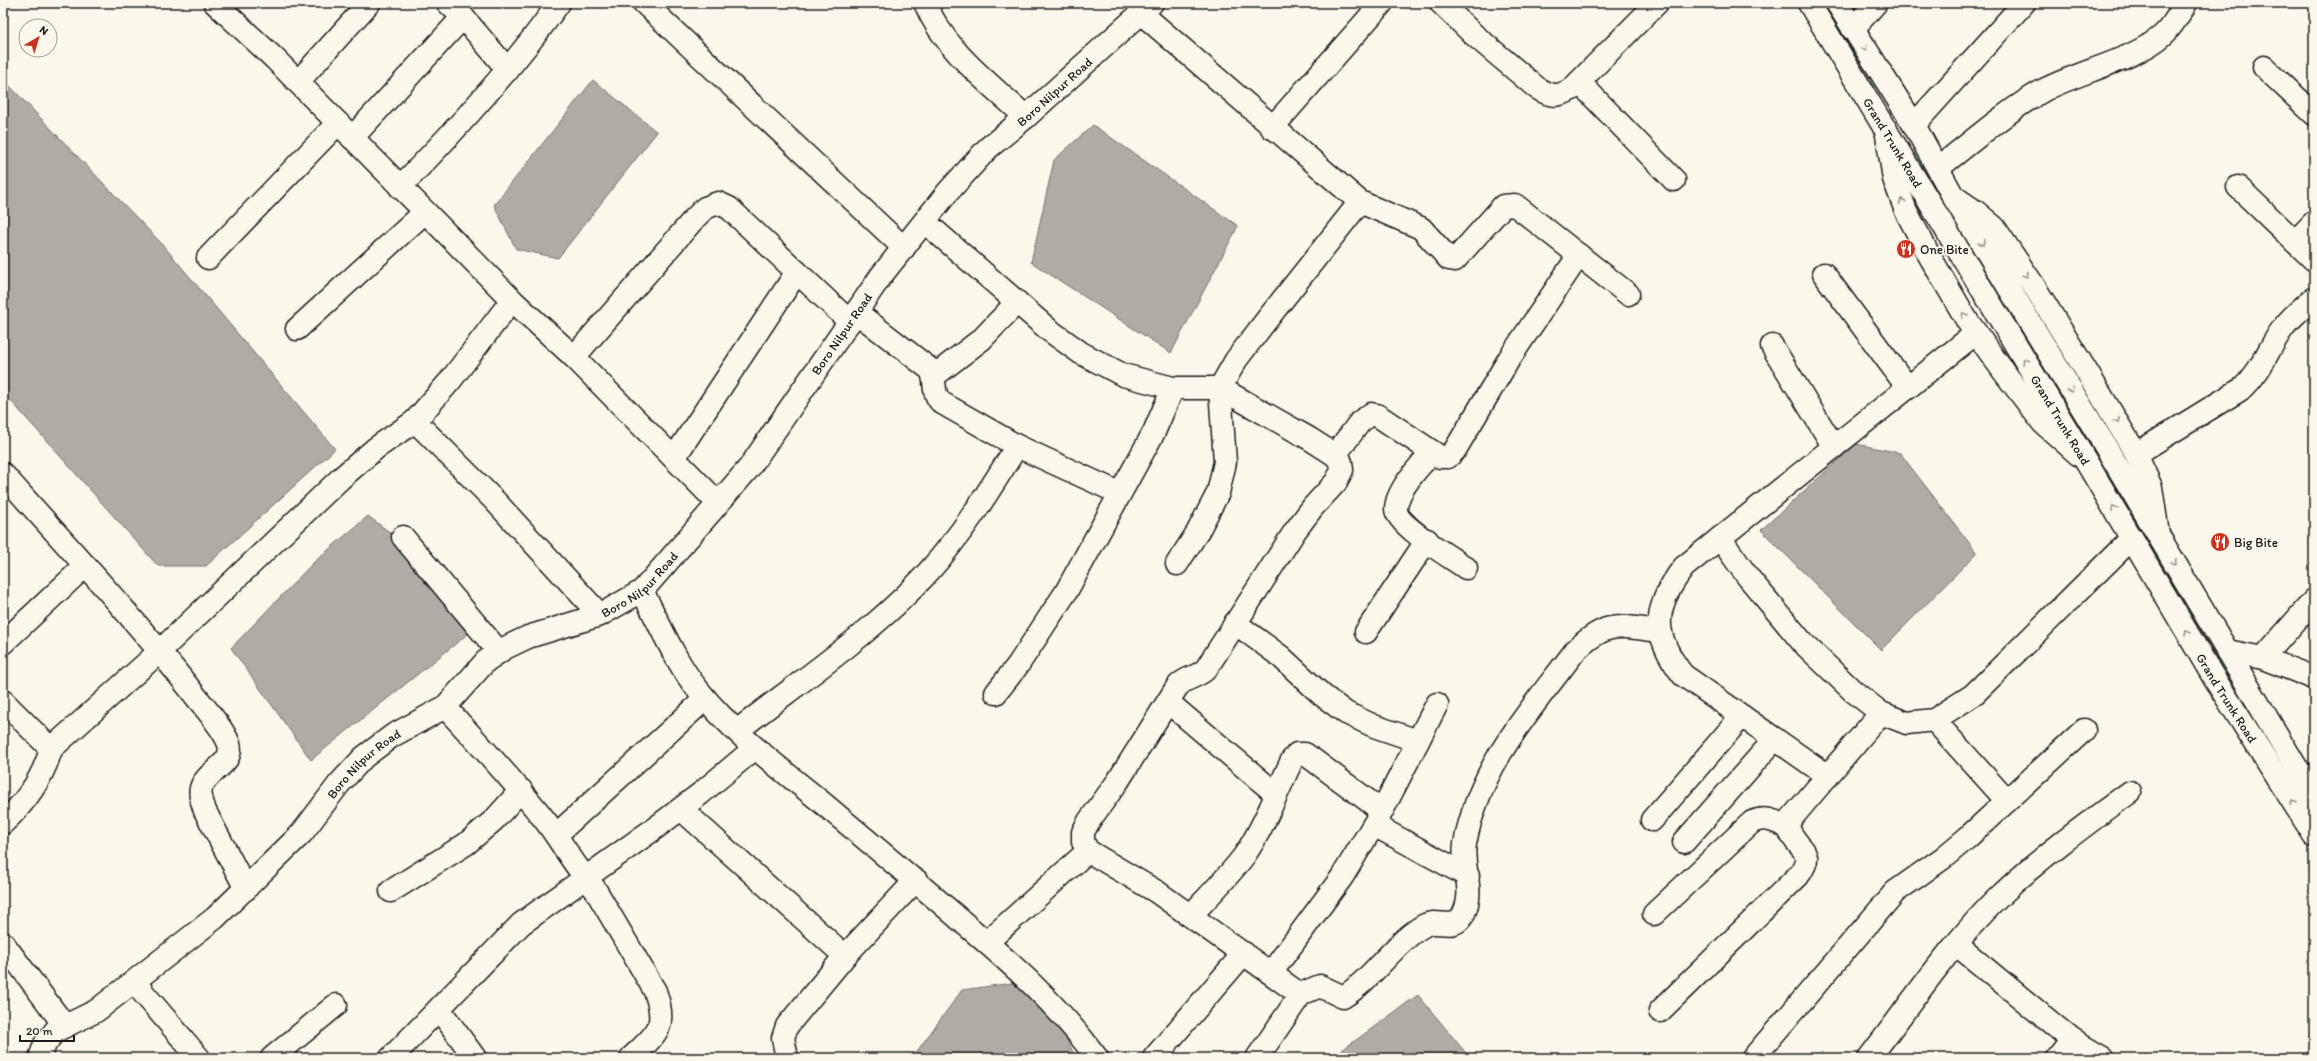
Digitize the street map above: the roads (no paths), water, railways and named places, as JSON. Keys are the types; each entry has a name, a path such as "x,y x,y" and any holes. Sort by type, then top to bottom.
{"main road":[{"path":"215,3 298,82 512,300 574,357 718,503"},
{"path":"298,82 368,3"},
{"path":"400,187 450,135 508,70 559,3"},
{"path":"644,3 904,248"},
{"path":"924,3 932,21 961,58 1026,117"},
{"path":"1272,128 1382,3"},
{"path":"1441,3 1473,34 1548,95 1560,96 1579,82 1657,3"},
{"name":"Grand Trunk Road","path":"1809,3 2087,463 2214,678 2314,835"},
{"name":"Grand Trunk Road","path":"1837,3 1914,125 1953,196 2158,534 2314,797"},
{"path":"1853,29 1876,3"},
{"path":"1914,125 2024,3"},
{"path":"1938,168 2018,107 2044,90 2146,47 2163,35 2176,20 2186,3"},
{"path":"1146,8 1272,128 1360,202 1421,228 1449,259 1455,260 1464,252 1503,206 1515,204 1628,294"},
{"name":"Boro Nilpur Road","path":"40,1058 45,1044 54,1032 96,1010 215,918 302,833 339,784 364,756 392,736 445,706 486,661 499,652 528,637 600,615 642,591 749,468 881,276 947,193 988,148 1026,117 1146,8"},
{"path":"208,258 345,130 456,10 508,70"},
{"path":"2264,67 2314,114"},
{"path":"1579,82 1674,180"},
{"path":"1886,129 1894,179 1906,210 1929,255 1976,333 2043,423 2087,463"},
{"path":"2238,187 2314,260"},
{"path":"1953,196 1975,211 1994,227 2034,286 2136,454 2152,488 2158,534"},
{"path":"1177,564 1197,533 1218,493 1225,462 1220,388 1236,360 1360,202"},
{"path":"574,357 694,219 705,208 718,203 729,208 797,272 853,317 926,365 934,376 934,392 936,398 942,403 1017,446 1119,493"},
{"path":"297,329 425,212"},
{"path":"925,222 1049,330 1081,353 1123,374 1172,388 1220,388 1263,410 1335,455 1341,462 1342,470 1336,482 1313,507 1295,531 1206,669 1200,674 1181,682 1118,781 1089,821 1083,832 1083,842 1088,851 1158,892 1301,994"},
{"path":"2295,242 2314,222"},
{"path":"1335,455 1360,422 1370,414 1377,416 1440,457 1448,457 1455,450 1509,359 1579,255"},
{"path":"674,458 797,272"},
{"path":"1824,274 1908,388"},
{"path":"2136,454 2243,388 2255,377 2265,362 2283,327 2314,298"},
{"path":"3,823 32,792 42,775 51,749 160,651 340,478 376,448 415,421 450,381 512,300"},
{"path":"934,376 982,339 1017,302"},
{"path":"1828,776 1683,675 1671,659 1659,631 1662,607 1669,587 1684,567 1976,333"},
{"path":"1772,346 1834,447"},
{"path":"996,693 1018,665 1059,604 1154,432 1172,388"},
{"path":"415,421 495,501 600,615"},
{"path":"737,731 857,638 930,571 964,530 1017,446"},
{"path":"1432,452 1411,476 1404,488 1396,509 1398,518 1466,568"},
{"path":"3,474 160,651 217,725 229,744 229,753 224,763 206,779 201,788 201,798 205,811 246,889"},
{"path":"402,537 499,652"},
{"path":"1720,538 1752,582 1803,643 1853,691 1881,713 1907,723 1934,720 1973,695 2132,538"},
{"path":"1366,632 1427,540"},
{"path":"3,643 85,566"},
{"path":"642,591 679,661 705,698 737,731 755,748 916,880 1034,984 1071,1024 1096,1058"},
{"path":"2263,658 2314,600"},
{"path":"1235,623 1280,656 1322,695 1346,712 1374,726 1418,741"},
{"path":"1257,1058 1301,994 1320,986 1338,997 1343,997 1417,930 1434,922 1451,925 1458,921 1463,914 1469,891 1465,860 1465,844 1486,777 1499,752 1575,651 1590,637 1603,629 1620,626 1659,631"},
{"path":"2227,651 2263,658 2314,678"},
{"path":"556,835 705,698"},
{"path":"3,701 51,749"},
{"path":"1168,702 1276,794"},
{"path":"1271,973 1342,877 1378,818 1437,704"},
{"path":"445,706 521,790 556,835 585,879 595,889 655,991 661,1008 661,1024 654,1036 631,1058"},
{"path":"1660,1011 1798,876 1805,866 1807,859 1804,851 1790,834 1788,827 1790,820 1881,713"},
{"path":"1652,820 1742,716"},
{"path":"1934,720 2007,801"},
{"path":"1753,1058 1895,892 1942,858 2084,730"},
{"path":"1684,842 1775,739"},
{"path":"391,1058 521,924 681,809 755,748"},
{"path":"1191,915 1244,856 1260,830 1292,760 1297,754 1304,754 1378,818 1468,876"},
{"path":"391,891 466,844 494,820 521,790"},
{"path":"1869,1058 1957,946 1999,897 2041,859 2130,792"},
{"path":"681,809 845,956"},
{"path":"1654,914 1752,822 1761,818 1769,819 1788,827"},
{"path":"987,942 1088,851"},
{"path":"787,1058 783,1038 787,1026 845,956 916,880"},
{"path":"3,943 65,1026"},
{"path":"1957,946 2072,1040 2103,1058"},
{"path":"1154,1058 1244,953"},
{"path":"134,982 199,1058"},
{"path":"272,1058 336,1005"},
{"path":"439,1010 475,1058"},
{"path":"2058,1058 2072,1040"}],"place":[{"name":"One Bite","path":"1906,249"},
{"name":"Big Bite","path":"2220,542"}]}
